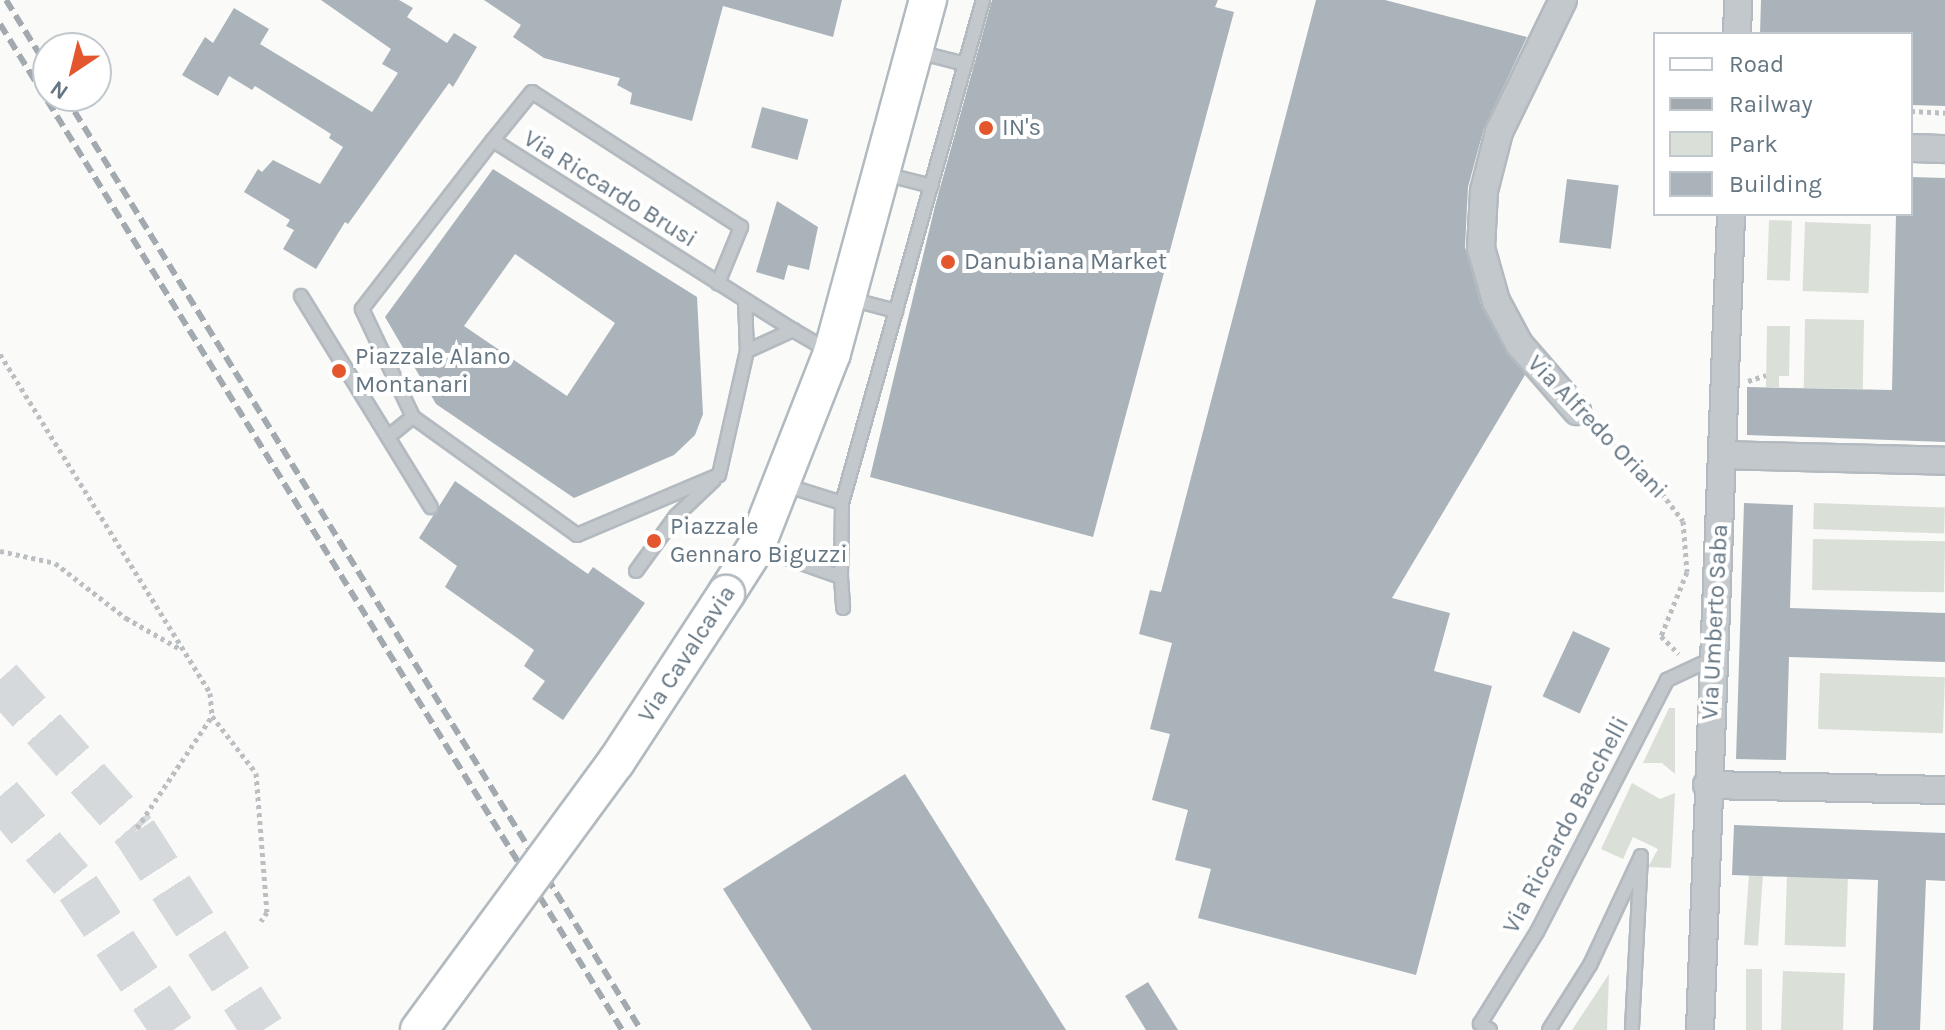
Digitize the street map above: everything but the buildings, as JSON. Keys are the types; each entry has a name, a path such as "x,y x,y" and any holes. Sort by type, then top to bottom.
{"main road":[{"name":"Via Cavalcavia","path":"419,1030 616,762 756,547 832,353 928,0"}],"street":[{"name":"Via Alfredo Oriani","path":"1563,0 1499,132 1484,191 1481,248 1496,301 1519,344 1577,411"},
{"path":"1737,32 1738,0"},
{"path":"1913,148 1945,149"},
{"name":"Via Umberto Saba","path":"1700,1030 1707,785 1702,663 1723,455 1731,216"},
{"path":"1723,455 1945,461"},
{"path":"1707,785 1945,790"}],"lane":[{"path":"843,608 842,503 983,0"},
{"path":"915,51 965,64"},
{"path":"493,140 532,92 741,227 718,283"},
{"name":"Via Riccardo Brusi","path":"719,475 577,535 413,417 362,309 493,140 832,353"},
{"path":"881,173 932,186"},
{"path":"301,296 431,507"},
{"path":"847,298 896,311"},
{"path":"636,571 676,516 719,475 747,351 745,300"},
{"path":"747,351 793,330"},
{"path":"388,437 413,417"},
{"path":"783,484 842,503"},
{"path":"756,547 841,577"},
{"name":"Via Riccardo Bacchelli","path":"1490,1030 1480,1024 1537,932 1667,680 1702,663"},
{"path":"1549,1030 1590,965 1641,856 1632,1030"}],"path":[{"path":"1913,111 1945,113"},
{"path":"0,354 210,693 212,716 256,773 267,912 261,921"},
{"path":"1760,381 1766,375"},
{"name":"Via Alfredo Oriani","path":"1577,411 1647,474 1683,521 1687,572 1661,636 1702,663"},
{"path":"0,551 55,563 126,618 183,650"},
{"path":"137,828 212,716"}],"green space":[{"path":"1769,220 1792,221 1790,281 1767,280"},
{"path":"1805,222 1871,224 1869,293 1803,291"},
{"path":"1805,319 1864,320 1863,389 1804,388"},
{"path":"1767,326 1790,326 1789,376 1779,376 1779,387 1766,387"},
{"path":"1814,503 1945,508 1944,534 1813,529"},
{"path":"1813,539 1945,541 1944,592 1812,590"},
{"path":"1820,673 1945,677 1943,733 1818,729"},
{"path":"1669,708 1675,708 1675,774 1662,763 1643,763"},
{"path":"1632,783 1660,799 1675,793 1671,868 1648,867 1658,849 1633,837 1623,859 1601,849"},
{"path":"1749,874 1763,875 1758,946 1744,945"},
{"path":"1787,876 1848,878 1846,947 1785,945"},
{"path":"1746,969 1762,969 1762,1030 1746,1030"},
{"path":"1783,971 1845,973 1843,1030 1781,1030"},
{"path":"1609,974 1607,1030 1572,1030"}],"tunnel":[{"path":"0,679 135,832 263,1030"},
{"path":"0,796 78,888 173,1030"}],"railway":[{"path":"6,0 32,42"},
{"path":"0,24 622,1030"},
{"path":"75,112 641,1030"}],"place":[{"name":"IN's","path":"986,128"},
{"name":"Danubiana Market","path":"948,262"},
{"name":"Piazzale Alano Montanari","path":"339,371"},
{"name":"Piazzale Gennaro Biguzzi","path":"654,541"}]}
